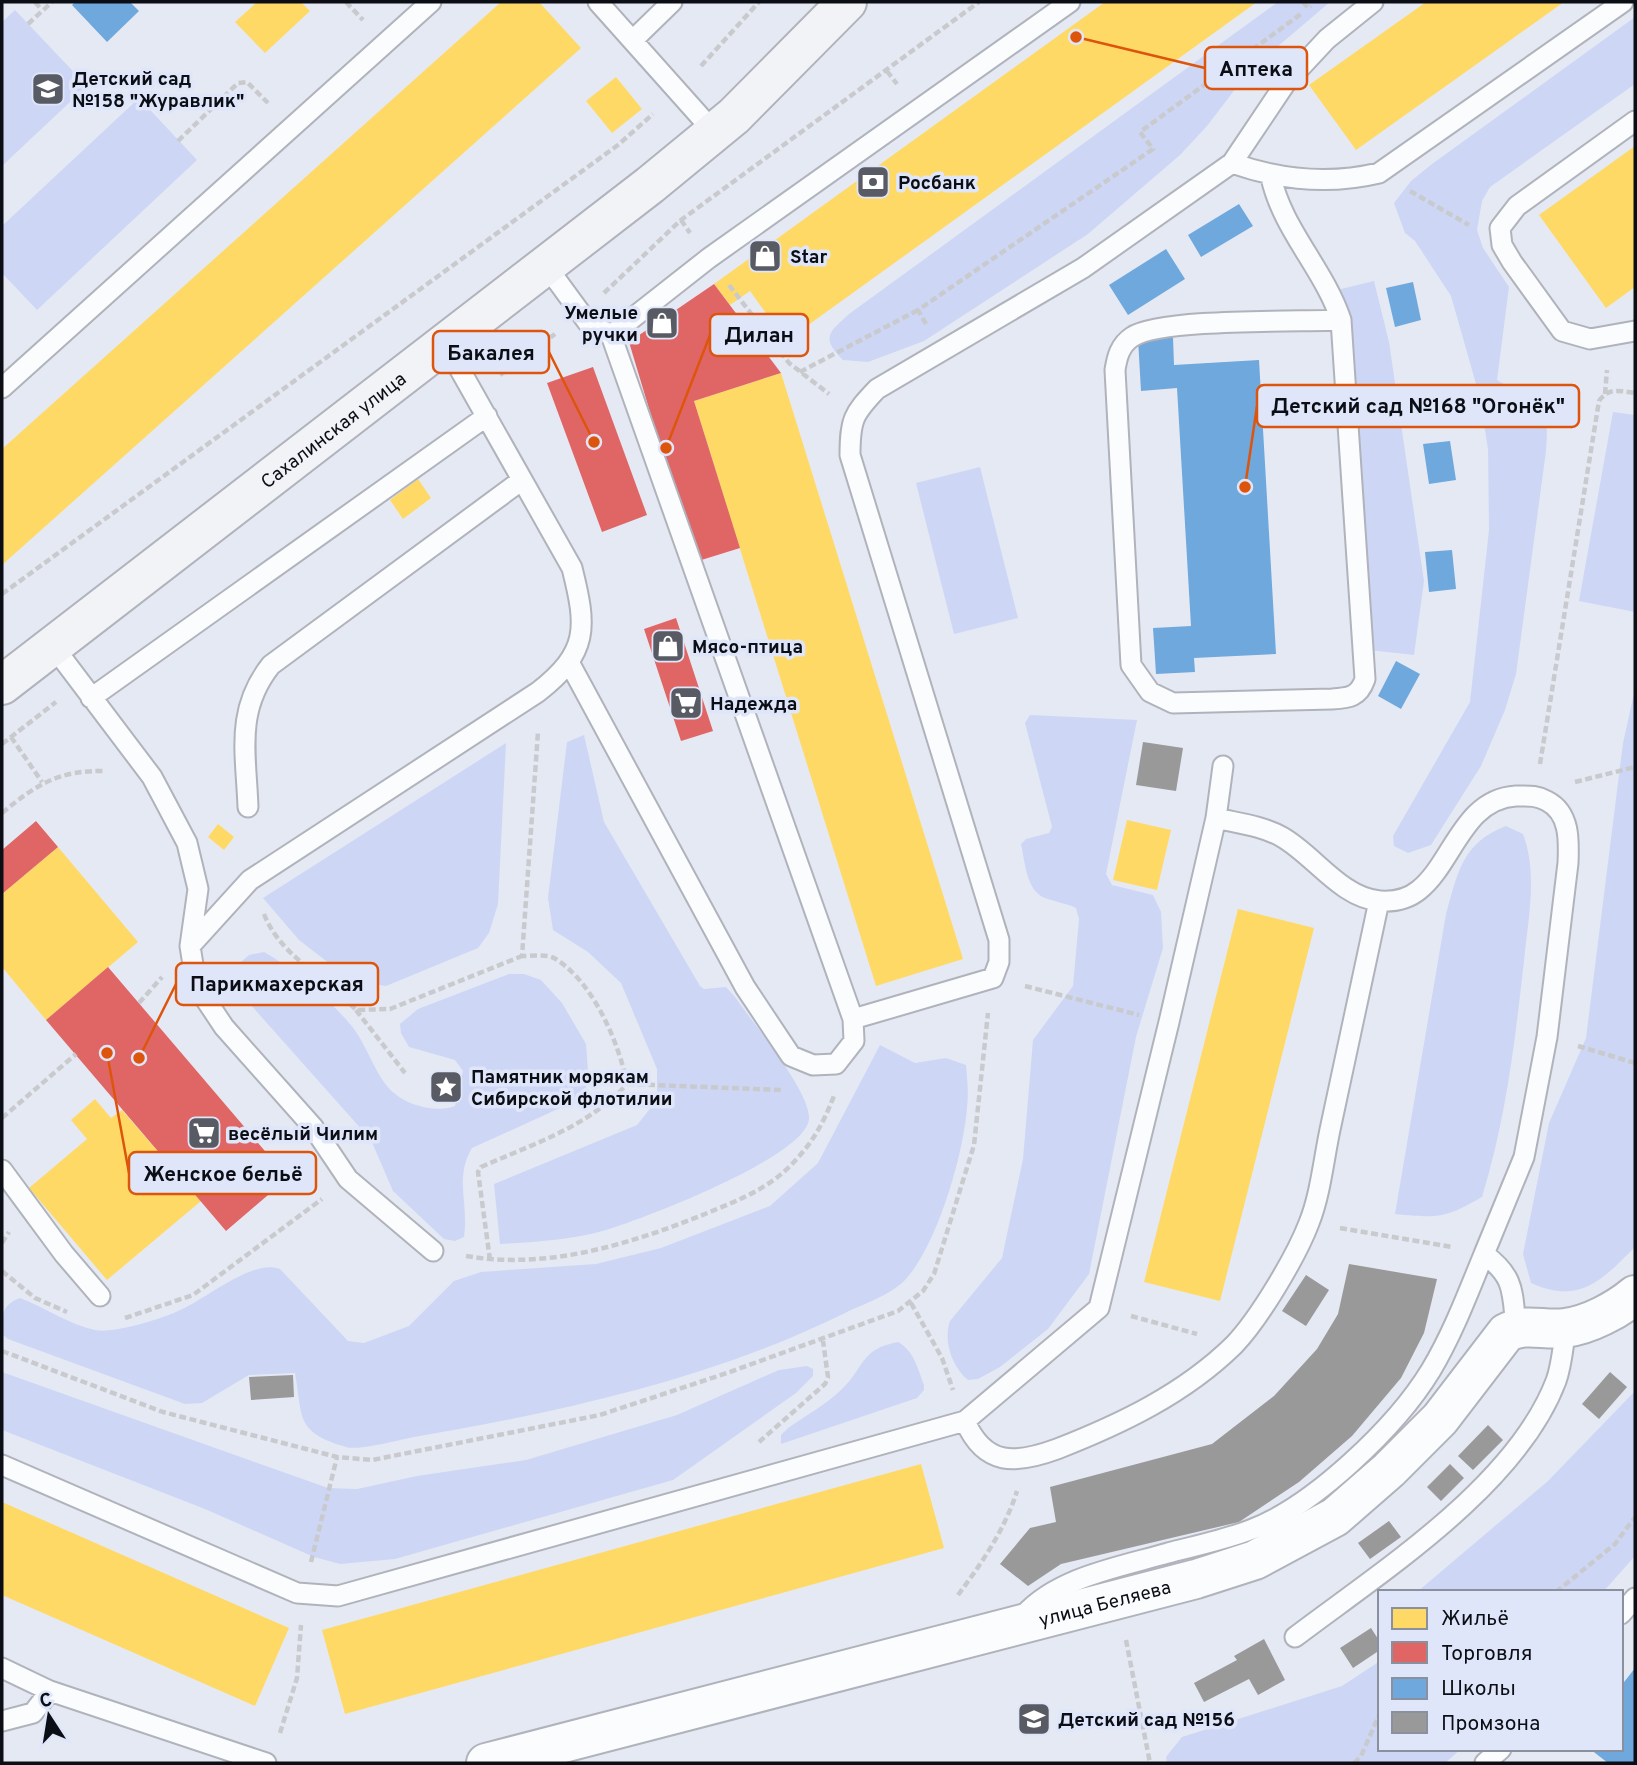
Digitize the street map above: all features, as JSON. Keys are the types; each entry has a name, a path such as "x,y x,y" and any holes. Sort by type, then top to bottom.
{"main road":[{"name":"Сахалинская улица","path":"2,685 547,267 734,116 847,2"}],"street":[{"path":"1516,1327 1566,1328 1601,1316 1635,1295"},
{"name":"улица Беляева","path":"486,1763 931,1645 1196,1579 1255,1560 1335,1517 1390,1470 1440,1419 1493,1348 1506,1333 1516,1327"}],"lane":[{"path":"2,388 431,2"},
{"path":"598,2 714,132"},
{"path":"633,40 672,2"},
{"path":"611,335 709,258 1070,2"},
{"path":"853,1018 993,978 999,962 999,940 850,455 850,426 855,412 877,389 1083,268 1232,163 1285,84 1327,39 1373,2"},
{"path":"1232,163 1271,177 1357,178 1379,173 1623,2"},
{"path":"1635,121 1517,206 1500,228 1502,245 1512,262 1562,331 1590,340 1635,331"},
{"path":"1271,177 1276,202 1321,276 1341,320 1365,679 1362,687 1350,698 1173,703 1150,692 1131,664 1115,370 1118,353 1129,339 1162,327 1341,320"},
{"path":"547,267 588,323 611,335 853,1018 854,1041 836,1064 813,1065 791,1056 745,987 570,664"},
{"path":"191,946 250,880 538,692 570,664 582,626 582,606 572,568 446,345"},
{"path":"91,698 487,416"},
{"path":"248,807 244,729 251,694 271,665 522,480"},
{"path":"53,646 152,777 187,844 198,889 191,946 194,971 202,994 212,1010 313,1127 348,1179 433,1251"},
{"path":"2,1465 304,1595 338,1596 375,1588 965,1421 1099,1307 1170,1022 1216,818 1223,766"},
{"path":"1016,1624 1036,1602 1089,1576 1252,1530 1306,1499 1382,1434 1430,1371 1458,1316 1524,1157 1547,1037 1569,836 1563,818 1551,803 1535,795 1503,797 1470,820 1421,888 1402,900 1378,901 1352,891 1280,836 1216,818"},
{"path":"965,1421 982,1449 1004,1458 1027,1460 1102,1432 1174,1392 1235,1344 1264,1306 1310,1223 1378,901"},
{"path":"2,1170 64,1254 100,1296"},
{"path":"1484,1254 1505,1269 1512,1293 1516,1327"},
{"path":"1295,1637 1433,1532 1531,1433 1557,1379 1566,1328"},
{"path":"1623,1612 1635,1598"},
{"path":"2,1668 50,1691 266,1763"},
{"path":"2,1721 33,1713 50,1691"},
{"path":"1485,1763 1499,1751"}],"path":[{"path":"35,2 42,10"},
{"path":"28,24 52,2"},
{"path":"2,594 618,145 678,92 759,2"},
{"path":"681,220 979,2"},
{"path":"1303,2 1308,8"},
{"path":"799,373 918,310 1153,149 1140,132 1318,2"},
{"path":"178,141 238,83 247,82 292,127"},
{"path":"1379,173 1474,227"},
{"path":"709,258 799,373 855,412"},
{"path":"918,310 942,349"},
{"path":"1535,795 1600,401 1605,394 1615,390 1635,393"},
{"path":"522,956 538,754 538,692"},
{"path":"11,737 42,782"},
{"path":"1622,770 1635,767"},
{"path":"2,813 42,782 79,770 152,777"},
{"path":"250,880 266,921 283,947 335,987 405,1073"},
{"path":"356,1010 390,1009 522,956 552,956 583,981 622,1055 626,1084 608,1105 589,1119 481,1167 478,1172 490,1261"},
{"path":"993,978 1170,1022"},
{"path":"2,1352 163,1412 337,1457 372,1460 600,1415 823,1341 911,1303 934,1274 974,1145 986,1031"},
{"path":"1547,1037 1635,1063"},
{"path":"2,1118 76,1054"},
{"path":"626,1084 794,1090"},
{"path":"433,1251 490,1261 587,1252 639,1240 747,1197 787,1170 817,1136 835,1092 821,1091"},
{"path":"193,1295 348,1179"},
{"path":"1376,1234 1453,1248"},
{"path":"911,1303 942,1358 965,1421"},
{"path":"1127,1315 1201,1335"},
{"path":"755,1447 825,1384 828,1377 823,1341"},
{"path":"279,1738 297,1678 304,1595 337,1457"},
{"path":"931,1645 949,1609 979,1567 1011,1511 1027,1460"},
{"path":"1558,1590 1615,1544 1635,1517"},
{"path":"1118,1598 1150,1763"},
{"path":"1354,1763 1361,1756 1378,1718"}],"shaded area":[{"path":"1278,2 1330,2 1249,71 1207,126 1180,155 1088,234 924,341 868,362 843,360 836,352 830,336 849,314"},
{"path":"15,10 87,86 2,166 2,22"},
{"path":"1635,17 1635,84 1490,187 1482,201 1477,230 1483,248 1509,287 1497,380 1535,396 1540,402 1546,417 1546,451 1516,674 1505,710 1481,766 1431,845 1408,853 1394,846 1393,836 1470,702 1489,530 1488,449 1480,398 1451,296 1415,241 1405,233 1394,203 1411,181 1432,164"},
{"path":"139,98 197,160 37,310 2,273 2,226"},
{"path":"1374,281 1389,342 1424,581 1414,655 1369,650 1341,289"},
{"path":"1613,412 1635,415 1635,612 1579,601"},
{"path":"980,467 1018,618 954,634 916,483"},
{"path":"1635,689 1635,1247 1601,1279 1577,1290 1563,1291 1531,1283 1523,1254 1549,1123 1586,1038 1623,743"},
{"path":"1030,715 1137,720 1106,874 1112,885 1153,895 1161,912 1163,948 1136,1037 1089,1274 1048,1329 1000,1367 978,1379 968,1380 957,1368 950,1353 950,1321 1002,1258 1023,1159 1033,1040 1073,986 1079,919 1076,908 1045,898 1034,889 1027,875 1021,844 1026,839 1049,833 1052,827 1025,723"},
{"path":"584,735 604,822 700,986 704,989 726,987 735,997 791,1075 801,1092 809,1119 801,1134 781,1151 720,1185 685,1200 606,1230 580,1236 500,1244 494,1184 637,1125 657,1100 657,1069 621,983 588,952 553,930 548,898 567,742"},
{"path":"506,743 498,904 489,933 478,948 386,986 352,981 299,940 263,898"},
{"path":"1506,826 1523,834 1528,849 1531,897 1509,1080 1482,1197 1458,1210 1440,1215 1395,1214 1450,899 1459,872 1471,850 1491,833"},
{"path":"264,952 300,977 336,1008 359,1036 388,1088 407,1102 440,1109 455,1106 463,1071 455,1060 409,1047 401,1033 400,1024 418,1009 509,974 524,974 541,980 562,1003 586,1044 589,1084 571,1103 472,1148 463,1181 464,1237 455,1241 444,1239 393,1191 371,1140 225,976 249,955"},
{"path":"880,1045 915,1063 946,1058 966,1065 968,1102 961,1149 938,1222 917,1265 899,1285 876,1299 794,1336 689,1375 524,1416 352,1448 329,1441 310,1429 301,1412 295,1373 249,1375 202,1403 185,1404 8,1339 2,1334 6,1308 20,1298 86,1328 113,1330 170,1314 243,1275 269,1267 280,1269 348,1341 364,1343 409,1326 454,1281 481,1272 596,1264 661,1248 770,1206 818,1163"},
{"path":"898,1342 912,1355 924,1385 924,1390 917,1398 781,1444 781,1435 836,1394 870,1354 876,1349"},
{"path":"807,1366 813,1369 813,1376 796,1393 673,1480 395,1559 340,1564 314,1557 205,1509 2,1430 2,1372 328,1488 357,1489 417,1476 526,1460 677,1415 779,1370"},
{"path":"1635,1391 1635,1556 1605,1590 1419,1590 1548,1481"},
{"path":"1378,1662 1378,1751 1459,1751 1445,1763 1167,1763 1166,1757 1182,1737 1342,1686"}],"building: Жильё":[{"path":"257,2 301,2 310,11 265,53 235,22"},
{"path":"501,2 539,2 581,48 2,565 2,449"},
{"path":"1105,2 1257,2 786,341 750,291 730,305 714,284"},
{"path":"1426,2 1564,2 1356,150 1309,85"},
{"path":"616,77 642,109 612,133 586,101"},
{"path":"1635,146 1635,287 1606,308 1539,215"},
{"path":"781,373 963,959 876,986 694,401"},
{"path":"418,479 431,498 403,519 390,500"},
{"path":"1127,820 1171,830 1157,890 1113,880"},
{"path":"218,824 234,837 224,850 208,837"},
{"path":"58,847 138,942 46,1020 2,967 2,894"},
{"path":"1238,909 1314,928 1220,1301 1144,1282"},
{"path":"95,1099 111,1118 122,1110 201,1201 107,1280 29,1188 87,1139 71,1120"},
{"path":"921,1464 944,1548 345,1714 322,1630"},
{"path":"2,1502 289,1628 255,1706 2,1595"}],"building: Торговля":[{"path":"714,284 781,373 694,401 740,548 695,562 629,342"},
{"path":"593,367 647,515 602,532 547,383"},
{"path":"676,618 713,731 681,741 644,629"},
{"path":"36,821 58,847 2,894 2,850"},
{"path":"108,967 288,1178 226,1231 46,1020"}],"building: Школы":[{"path":"75,2 130,2 139,11 107,42 72,5"},
{"path":"1239,204 1253,226 1201,257 1188,235"},
{"path":"1166,249 1185,279 1128,315 1109,285"},
{"path":"1413,282 1421,320 1395,327 1386,288"},
{"path":"1173,337 1174,365 1259,360 1276,654 1194,658 1195,672 1156,674 1153,628 1191,626 1177,388 1141,391 1138,339"},
{"path":"1450,441 1456,480 1429,484 1423,444"},
{"path":"1452,550 1456,589 1429,592 1425,552"},
{"path":"1396,661 1420,674 1401,709 1378,696"},
{"path":"1635,1668 1635,1763 1608,1763 1593,1751 1623,1751 1623,1683"}],"building: Промзона":[{"path":"1143,742 1183,748 1176,791 1136,785"},
{"path":"1349,1264 1437,1279 1424,1333 1401,1378 1352,1436 1299,1482 1239,1522 1061,1564 1028,1586 1000,1564 1030,1528 1056,1522 1050,1487 1212,1444 1274,1396 1317,1349 1338,1314"},
{"path":"1306,1275 1329,1290 1306,1326 1282,1311"},
{"path":"1610,1372 1627,1387 1599,1419 1582,1404"},
{"path":"293,1375 294,1397 251,1400 249,1377"},
{"path":"1488,1425 1503,1440 1473,1470 1458,1456"},
{"path":"1450,1464 1464,1478 1441,1501 1427,1487"},
{"path":"1389,1521 1401,1537 1370,1559 1358,1543"},
{"path":"1371,1628 1378,1639 1378,1651 1353,1668 1340,1648"},
{"path":"1264,1639 1285,1680 1258,1695 1249,1679 1204,1702 1194,1683 1237,1660 1234,1656"}],"place":[{"name":"Аптека","path":"1076,37"},
{"name":"Детский сад №158 \"Журавлик\"","path":"48,89"},
{"name":"Росбанк","path":"873,182"},
{"name":"Star","path":"765,256"},
{"name":"Умелые ручки","path":"662,323"},
{"name":"Бакалея","path":"594,442"},
{"name":"Дилан","path":"666,448"},
{"name":"Детский сад №168 \"Огонёк\"","path":"1245,487"},
{"name":"Мясо-птица","path":"668,646"},
{"name":"Надежда","path":"686,703"},
{"name":"Женское бельё","path":"107,1053"},
{"name":"Парикмахерская","path":"139,1058"},
{"name":"Памятник морякам Сибирской флотилии","path":"446,1087"},
{"name":"весёлый Чилим","path":"204,1133"},
{"name":"Детский сад №156","path":"1034,1719"}]}
